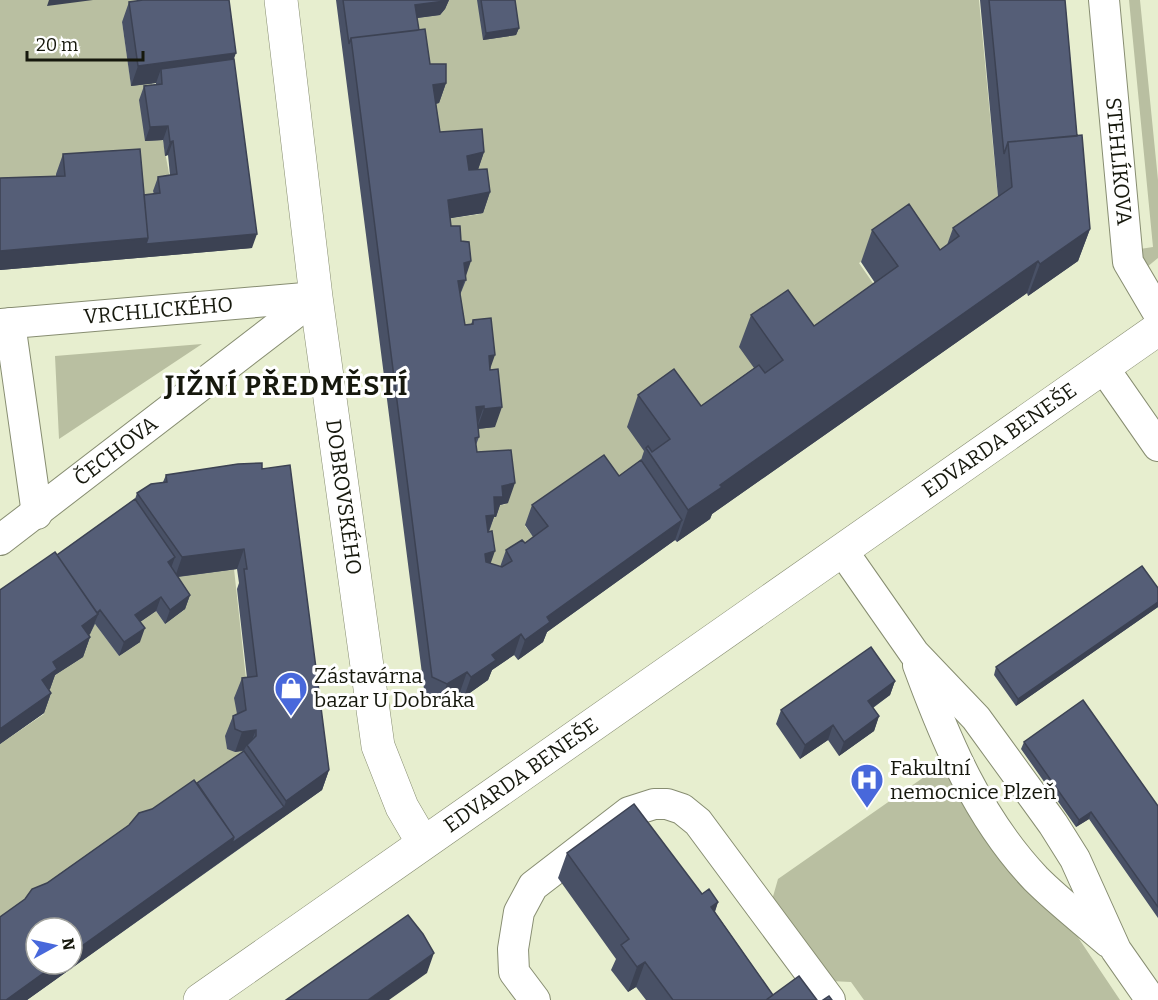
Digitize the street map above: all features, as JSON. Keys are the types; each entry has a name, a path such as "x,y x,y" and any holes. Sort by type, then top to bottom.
{"street":[{"name":"DOBROVSKÉHO","path":"281,0 316,297 378,746 402,807 423,843"},
{"name":"STEHLÍKOVA","path":"1104,0 1128,262 1158,313"},
{"name":"VRCHLICKÉHO","path":"5,324 316,297"},
{"name":"ČECHOVA","path":"0,540 37,514 316,297"},
{"path":"5,324 37,514"},
{"name":"EDVARDA BENEŠE","path":"200,1000 1158,329"},
{"path":"1103,367 1158,446"},
{"path":"842,550 914,653 976,718 1053,824 1075,859 1116,950 1151,1000"},
{"path":"914,653 940,724 968,785 1008,845 1036,879 1116,950"},
{"path":"535,1000 514,972 513,949 519,912 533,886 629,812 654,804 667,804 682,809 698,822 830,1000"}],"green space":[{"path":"0,0 145,0 122,22 131,85 152,83 172,189 155,207 57,196 0,197"},
{"path":"444,0 979,0 1000,219 942,260 897,237 859,263 884,299 772,392 658,471 525,526 540,546 496,571 481,552 495,506 506,504 501,468 470,472 477,429 495,426 466,340 440,220 480,214 478,188 432,152 410,19 440,15 445,9"},
{"path":"1129,0 1140,0 1158,180 1158,258 1147,267 1140,249 1153,247"},
{"path":"202,344 59,439 55,356"},
{"path":"234,569 248,697 239,730 226,736 227,749 248,750 0,931 0,744 44,714 45,682 86,631 95,624 119,656 139,642 130,629 156,611 165,624 184,610 163,576"},
{"path":"947,761 1061,912 1120,1000 864,1000 851,982 830,981 772,900 778,879"}],"building":[{"path":"229,0 236,53 138,66 129,2"},
{"path":"343,0 446,0 415,5 419,30 351,38 349,44"},
{"path":"481,0 515,0 519,28 486,33"},
{"path":"989,0 1065,0 1077,136 1008,142 1004,154"},
{"path":"425,29 430,64 446,64 446,83 433,85 440,132 482,129 484,152 467,156 469,170 487,169 490,192 448,200 451,226 460,226 461,241 469,242 471,261 464,263 466,280 458,281 465,325 473,324 473,320 491,318 495,355 489,356 490,370 498,369 502,407 484,409 484,406 476,407 479,437 475,438 477,452 511,450 515,483 502,486 503,497 494,497 495,515 486,516 488,532 492,531 495,551 485,554 486,562 502,567 512,561 506,550 522,540 525,543 548,526 532,505 604,455 619,476 641,460 682,520 547,617 550,622 525,640 521,634 492,655 496,660 471,677 467,672 447,684 432,677 351,38"},
{"path":"234,59 257,234 146,244 148,238 144,195 160,193 158,177 177,174 173,141 170,142 168,126 150,127 144,86 162,84 161,69"},
{"path":"1082,135 1090,229 1040,264 1038,261 720,485 722,487 688,510 646,448 648,446 652,452 670,439 638,395 674,369 701,406 759,365 765,373 783,360 751,315 788,290 814,326 898,266 872,230 909,204 940,250 959,236 953,228 1012,187 1008,142"},
{"path":"140,149 148,238 0,251 0,178 65,176 63,154"},
{"path":"262,463 262,469 290,465 329,770 286,801 247,745 256,736 256,730 242,732 235,729 233,716 246,710 242,678 257,676 244,569 247,569 244,549 182,557 137,493 151,484 167,482 166,475 238,464"},
{"path":"135,499 175,557 168,562 190,595 170,610 161,597 135,615 145,628 124,642 100,610 97,613 57,555"},
{"path":"55,552 98,614 82,626 90,637 53,662 57,669 42,680 51,693 0,729 0,590"},
{"path":"1142,566 1158,588 1158,602 1018,699 996,667"},
{"path":"871,647 895,681 868,701 879,716 844,742 833,725 805,745 781,710"},
{"path":"1083,700 1158,806 1158,907 1091,812 1079,820 1024,742"},
{"path":"244,751 284,807 232,843 234,837 197,783"},
{"path":"194,780 234,837 84,944 84,916 24,916 24,976 39,976 6,1000 0,1000 0,917 25,899 32,889 47,883 129,825 139,813 152,809"},
{"path":"634,804 702,894 709,889 718,902 711,907 773,995 766,1000 673,1000 645,962 637,967 621,945 629,939 567,853"},
{"path":"408,915 434,953 368,1000 286,1000"},
{"path":"799,976 817,1000 766,1000"}],"place":[{"name":"Zástavárna bazar U Dobráka","path":"291,717"},
{"name":"Fakultní nemocnice Plzeň","path":"867,809"}],"district":[{"name":"JIŽNÍ PŘEDMĚSTÍ","path":"287,386"}]}
